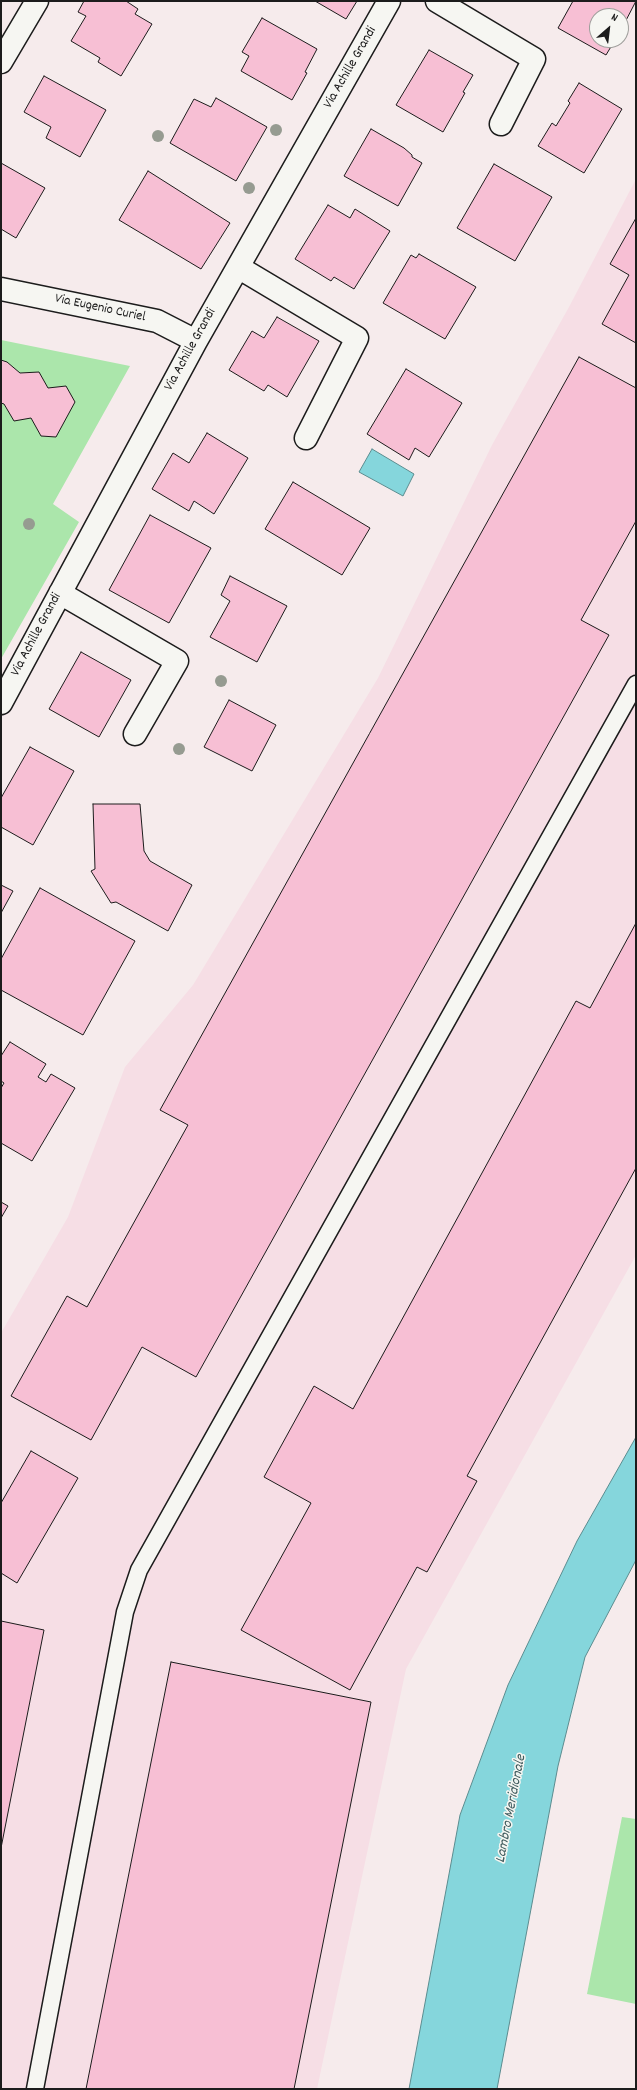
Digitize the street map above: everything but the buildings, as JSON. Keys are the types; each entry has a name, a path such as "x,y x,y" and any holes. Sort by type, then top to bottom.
{"street":[{"path":"1,62 37,1"},
{"name":"Via Achille Grandi","path":"1,703 196,341 390,1"},
{"path":"437,1 534,59 501,124"},
{"path":"238,267 358,338 306,438"},
{"name":"Via Eugenio Curiel","path":"1,289 157,321 196,341"},
{"path":"60,593 177,661 135,734"}],"lane":[{"path":"35,2089 125,1612 139,1570 636,684"}],"shaded area":[{"path":"636,179 636,1255 406,1669 317,2089 1,2089 1,1333 68,1217 125,1067 193,985 378,678 492,445 569,307"}],"green space":[{"path":"1,340 130,366 53,504 79,522 1,659"},
{"path":"622,1817 636,1819 636,2004 587,1994"}],"water":[{"path":"372,449 414,474 403,496 359,472"},
{"name":"Lambro Meridionale","path":"636,1437 636,1560 585,1657 558,1766 497,2089 409,2089 460,1815 508,1685 577,1541"}]}
